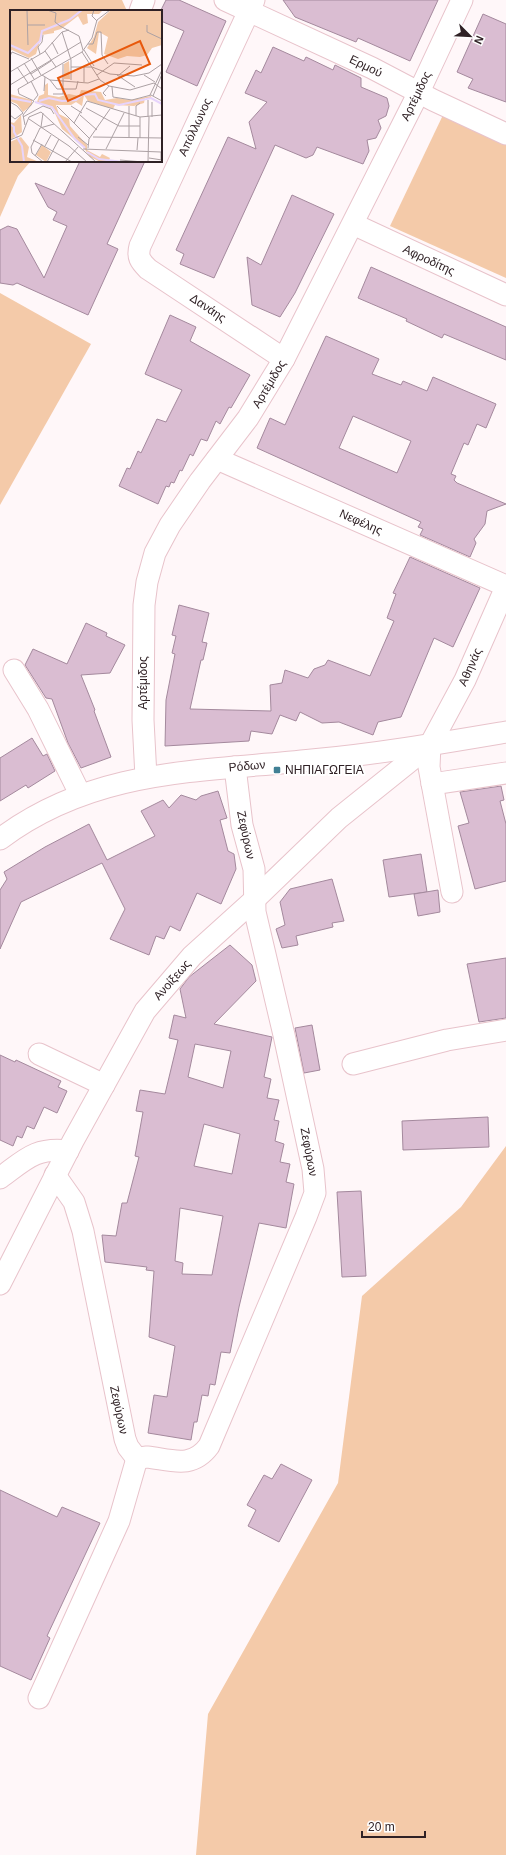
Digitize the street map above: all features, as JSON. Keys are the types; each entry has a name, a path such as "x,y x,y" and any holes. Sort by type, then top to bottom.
{"street":[{"path":"140,10 144,0"},
{"name":"Ερμού","path":"225,0 252,6 419,92 506,134"},
{"name":"Αρτέμιδος","path":"146,777 143,720 144,605 147,582 155,553 164,534 248,418 284,359 419,92 462,0"},
{"name":"Απόλλωνος","path":"138,254 140,246 252,6"},
{"name":"Αφροδίτης","path":"353,224 506,295"},
{"name":"Δανάης","path":"138,254 142,263 148,268 284,359"},
{"name":"Νεφέλης","path":"217,459 506,586"},
{"name":"Αθηνάς","path":"430,745 465,680 506,586"},
{"path":"14,670 38,709 80,794"},
{"name":"Ρόδων","path":"0,839 46,809 80,794 146,777 356,756 506,732"},
{"path":"430,745 428,762 452,892"},
{"name":"Ανοίξεως","path":"0,1284 55,1175 145,1011 192,956 254,900 339,818 430,745"},
{"name":"Ζεφύρων","path":"55,1175 70,1195 78,1212 89,1257 128,1447 138,1460 147,1457 190,1461 200,1457 209,1446 315,1193 313,1169 254,900 254,869 242,825 235,767"},
{"path":"432,784 506,773"},
{"path":"352,1064 447,1040 506,1030"},
{"path":"38,1054 104,1086"},
{"path":"0,1178 40,1152 49,1150 68,1151"},
{"path":"40,1698 116,1527 134,1467 138,1460"}],"shaded area":[{"path":"0,0 122,0 127,10 10,10 10,162 30,162 18,176 0,217"},
{"path":"443,115 506,144 506,278 390,226"},
{"path":"0,293 91,344 0,505"},
{"path":"506,1146 506,1855 196,1855 208,1714 338,1483 362,1296 461,1207"}],"building":[{"path":"166,0 179,0 226,21 197,86 166,72 184,31 162,21 161,10"},
{"path":"283,0 438,0 410,61 358,38 356,42 295,17"},
{"path":"483,14 506,24 506,102 468,88 473,79 457,72"},
{"path":"273,47 304,61 306,57 333,70 335,65 361,78 361,87 387,98 389,106 386,116 378,120 381,128 376,138 367,140 369,151 363,164 317,147 313,155 306,158 275,145 214,278 180,264 184,254 176,250 228,137 256,149 249,122 267,102 245,93 256,70 261,73"},
{"path":"80,162 145,162 107,244 118,249 88,315 17,283 13,285 0,283 0,230 8,226 17,229 44,278 67,226 53,220 57,212 48,207 35,183 64,195"},
{"path":"292,195 334,214 295,293 280,317 252,305 247,257 261,265"},
{"path":"371,267 506,327 506,360 444,334 442,338 406,321 407,319 358,298"},
{"path":"170,315 196,327 190,341 250,375 231,408 229,407 220,424 216,421 207,441 201,439 193,456 190,454 182,471 180,470 174,483 171,482 169,487 166,486 158,504 119,486 127,468 130,469 138,451 141,453 157,419 166,422 182,390 145,374"},
{"path":"326,336 379,359 372,374 401,385 403,381 427,391 433,377 496,404 486,428 477,424 468,445 464,443 451,474 456,476 454,480 457,483 506,504 487,511 485,524 474,539 476,543 470,557 420,535 423,529 418,527 421,522 257,448 270,418 285,425","holes":["353,416 411,441 397,473 339,448"]},
{"path":"410,557 480,588 453,647 434,638 401,717 378,722 373,735 339,722 322,723 300,712 296,721 280,715 272,734 251,731 249,741 165,746 166,700 175,654 172,653 176,636 172,635 179,605 209,613 202,642 207,643 203,660 201,660 190,709 271,711 270,685 282,683 285,670 308,678 314,669 325,665 328,660 370,676 394,621 387,618 396,594 393,593"},
{"path":"86,623 107,633 106,636 125,645 110,673 81,675 111,757 81,768 68,743 52,699 46,698 25,665 33,649 67,664"},
{"path":"32,738 43,756 47,754 55,771 28,788 26,785 0,801 0,758"},
{"path":"501,786 504,800 500,801 506,824 506,881 475,889 458,826 469,823 460,792"},
{"path":"218,791 227,818 220,820 228,851 234,854 236,869 221,904 197,893 180,931 170,926 164,939 156,936 149,955 110,939 125,909 102,863 21,902 0,949 0,890 7,879 4,872 45,847 89,824 107,860 155,836 141,811 163,800 169,808 181,795 196,800 201,796"},
{"path":"421,854 427,892 389,897 383,860"},
{"path":"332,879 344,921 332,923 333,927 296,936 298,945 282,948 276,929 285,925 280,902 290,889"},
{"path":"438,890 440,912 418,916 414,894"},
{"path":"230,945 252,965 256,981 214,1024 272,1037 264,1077 271,1079 267,1098 279,1100 274,1120 279,1121 275,1141 284,1144 280,1162 290,1164 286,1182 294,1184 286,1228 259,1223 239,1307 230,1353 221,1352 215,1385 210,1384 208,1396 202,1395 197,1422 194,1422 191,1440 148,1433 154,1395 167,1397 175,1346 149,1337 154,1271 146,1270 147,1267 105,1262 102,1235 116,1236 122,1203 127,1203 139,1157 135,1156 143,1112 136,1111 140,1090 165,1094 178,1040 169,1038 174,1015 186,1018 180,989 189,977","holes":["195,1044 231,1051 223,1088 188,1077","204,1124 240,1134 232,1174 194,1166","180,1208 223,1216 212,1275 182,1274 183,1263 175,1261"]},
{"path":"506,958 506,1018 479,1022 467,964"},
{"path":"312,1025 320,1070 304,1073 295,1028"},
{"path":"0,1055 15,1062 16,1060 61,1081 58,1087 67,1091 57,1113 44,1107 34,1129 27,1126 22,1138 17,1136 13,1146 0,1140"},
{"path":"488,1117 489,1147 403,1150 402,1121"},
{"path":"361,1191 366,1276 342,1277 337,1192"},
{"path":"281,1464 312,1480 279,1542 248,1526 256,1510 247,1505 264,1475 272,1479"},
{"path":"0,1490 57,1517 62,1507 100,1523 47,1636 50,1638 31,1680 0,1666"}],"place":[{"name":"ΝΗΠΙΑΓΩΓΕΙΑ","path":"277,770"}]}
